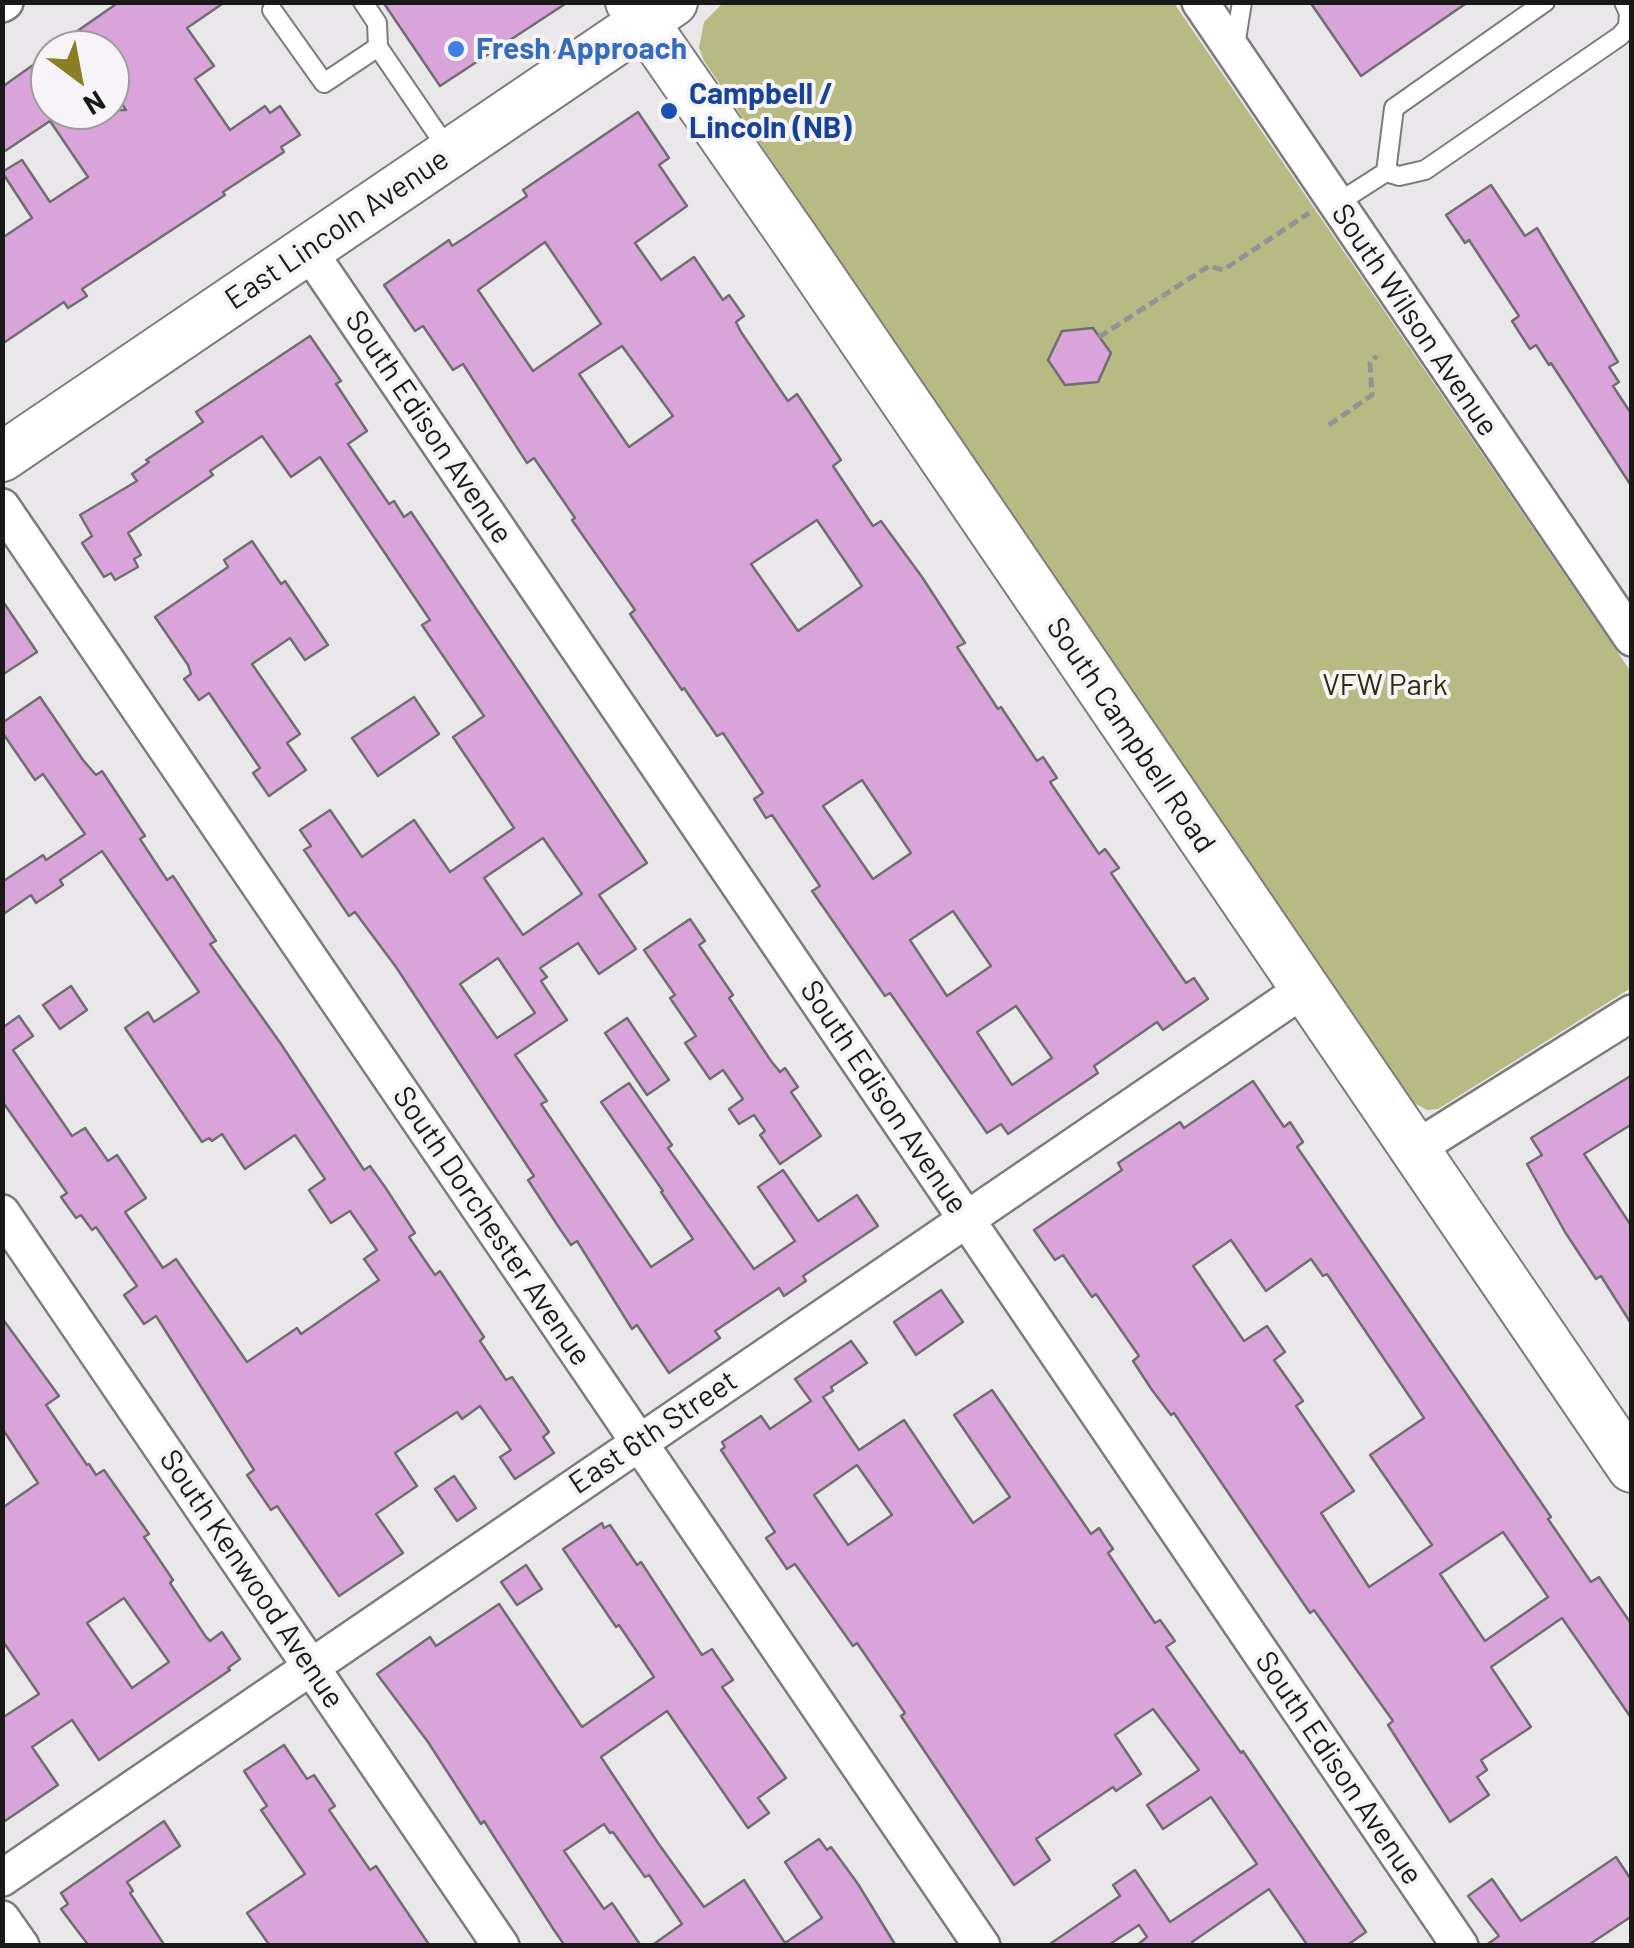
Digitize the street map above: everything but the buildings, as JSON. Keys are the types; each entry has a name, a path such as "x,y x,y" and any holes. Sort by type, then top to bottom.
{"street":[{"name":"South Wilson Avenue","path":"1200,2 1632,638"},
{"name":"East Lincoln Avenue","path":"2,457 450,153 648,9"},
{"name":"South Campbell Road","path":"648,9 798,244 1632,1468"},
{"name":"South Edison Avenue","path":"308,250 1460,1946"},
{"name":"South Dorchester Avenue","path":"2,507 982,1946"},
{"name":"East 6th Street","path":"2,1878 1304,989"},
{"path":"1415,1150 1632,1013"},
{"name":"South Kenwood Avenue","path":"2,1213 502,1946"},
{"path":"2,1919 21,1946"}],"lane":[{"path":"363,2 376,23 378,47 450,153"},
{"path":"1234,52 1242,2"},
{"path":"1386,172 1394,108 1545,2"},
{"path":"1334,201 1386,172 1399,176 1425,170 1620,36 1628,28 1629,13 1624,2"},
{"path":"274,5 324,83 378,47"}],"path":[{"path":"1100,337 1209,266 1223,270 1334,201"},
{"path":"1329,425 1372,395 1370,363 1378,356"}],"green space":[{"name":"VFW Park","path":"723,3 1174,3 1631,672 1631,988 1438,1109 1427,1110 1414,1103 704,61 699,48 704,22"}],"place":[{"name":"Fresh Approach","path":"456,49"},
{"name":"Campbell / Lincoln (NB)","path":"669,111"}]}
